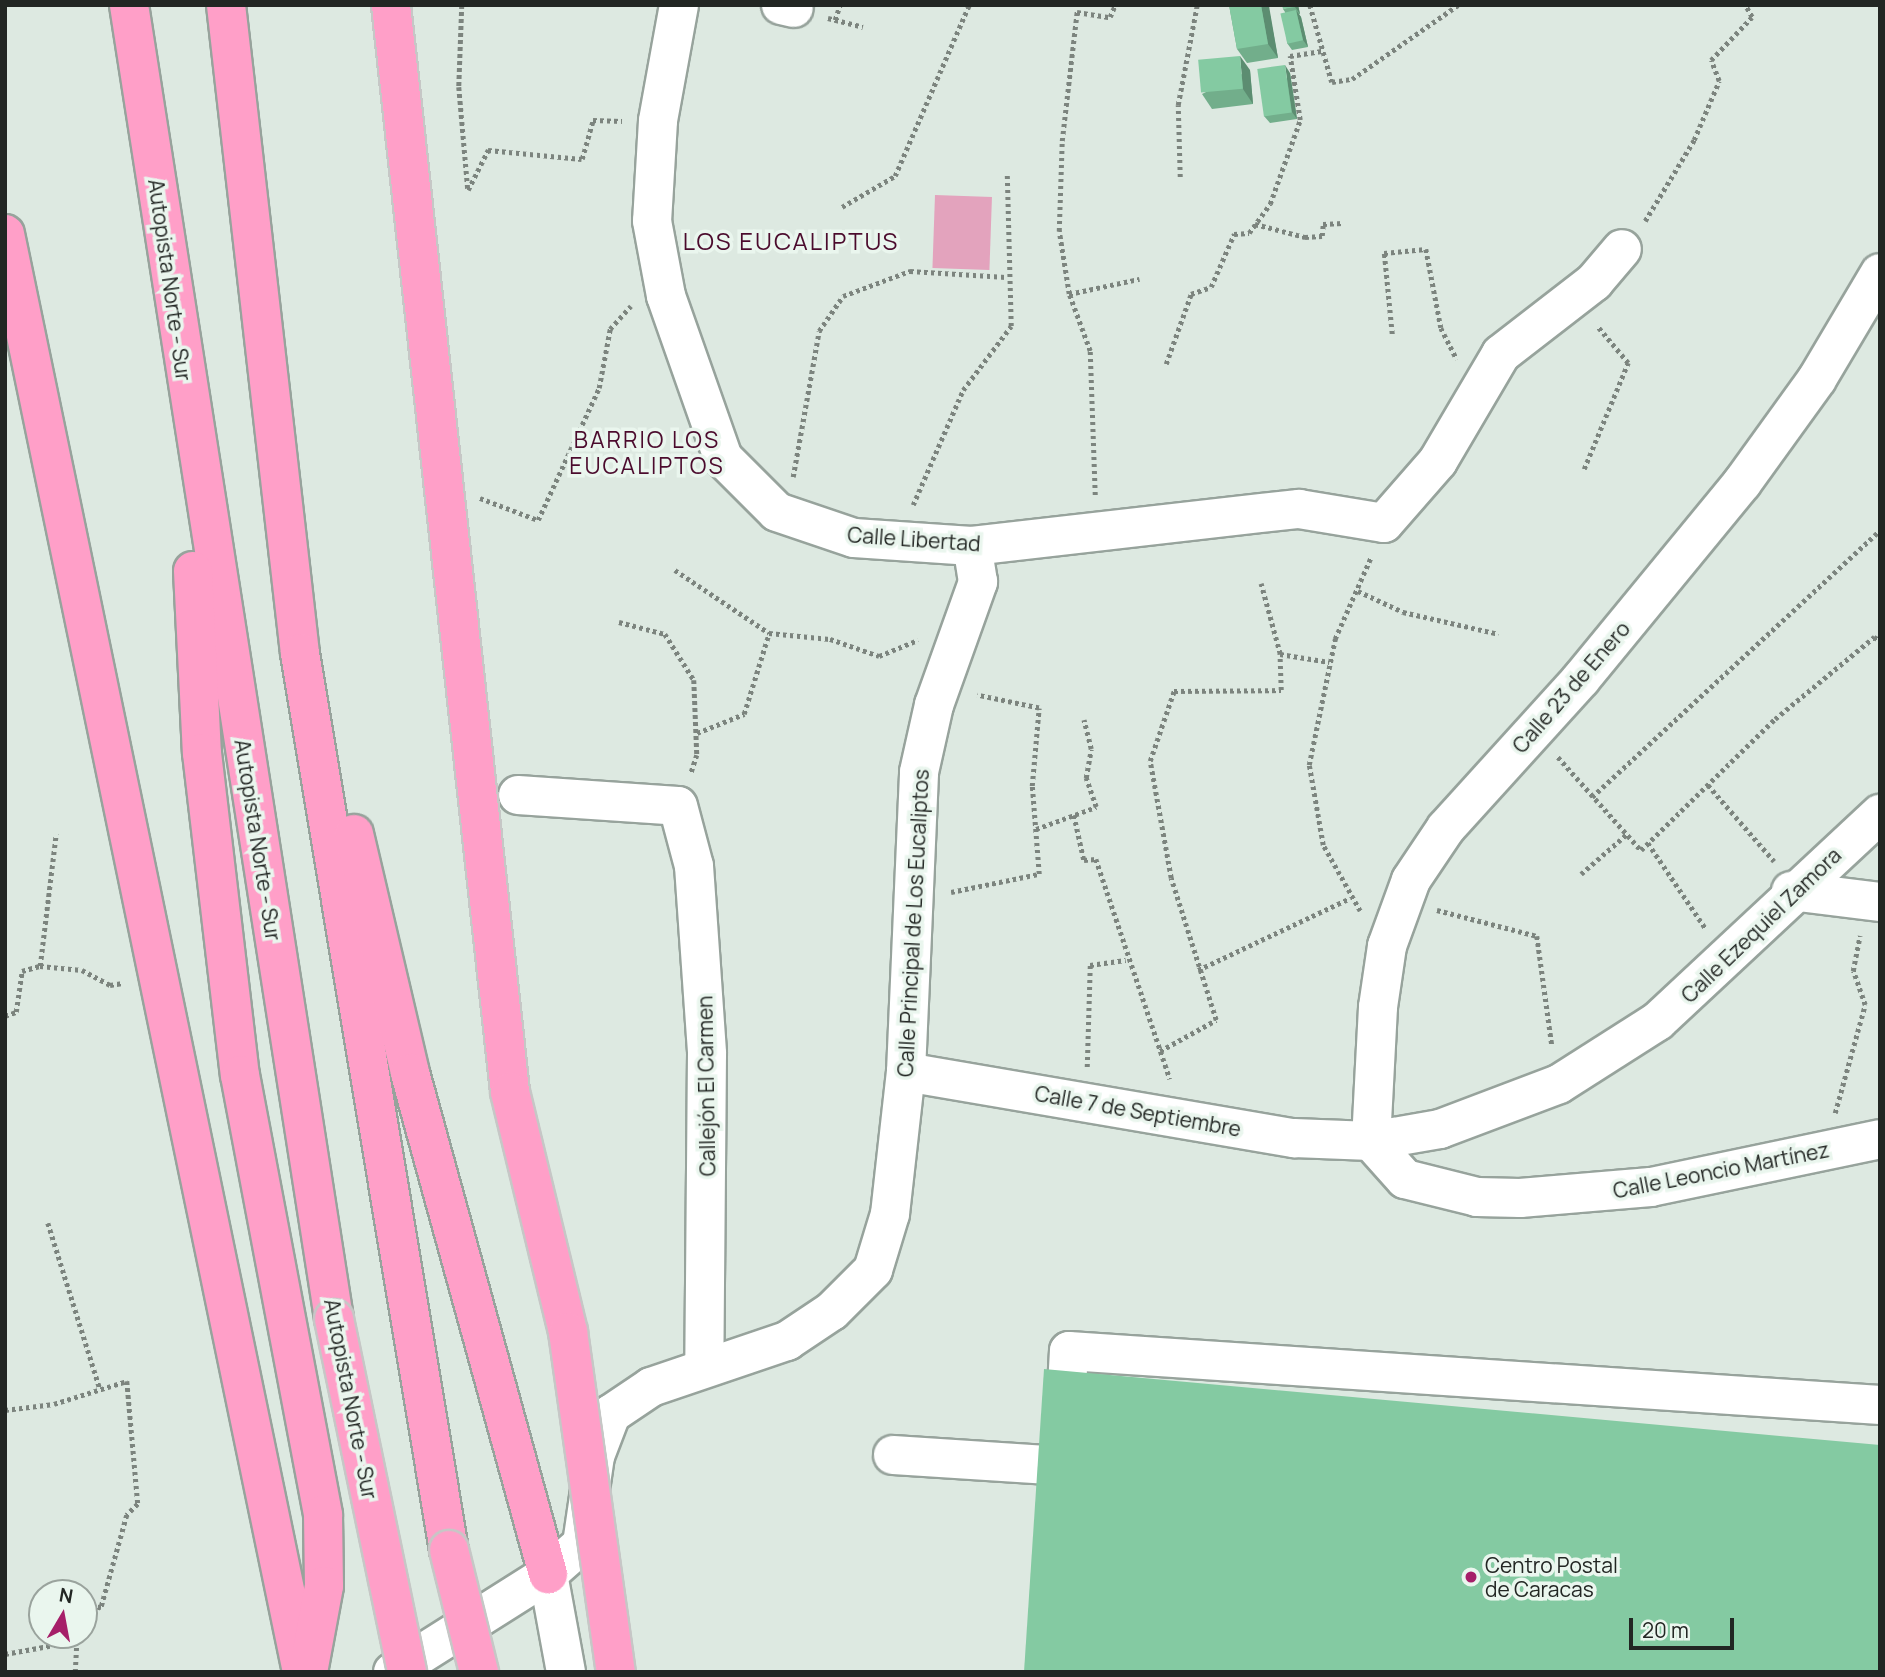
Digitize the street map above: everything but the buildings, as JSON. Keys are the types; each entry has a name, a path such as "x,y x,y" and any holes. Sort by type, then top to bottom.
{"highway":[{"name":"Autopista Norte - Sur","path":"129,5 185,384 334,1319 407,1672"},
{"path":"226,5 300,653 449,1550 479,1672"},
{"path":"391,5 510,1092 568,1332 616,1672"},
{"path":"5,234 302,1672"},
{"path":"185,384 202,754 239,1062 323,1515 324,1586 309,1672"},
{"path":"300,653 336,755 410,1073 548,1574"}],"street":[{"name":"Calle Libertad","path":"679,5 659,121 652,221 661,275 723,458 777,512 854,538 899,538 972,546 1299,509 1384,523"},
{"path":"1384,523 1438,461 1501,354 1576,297 1622,249"},
{"name":"Calle 23 de Enero","path":"1371,1141 1387,946 1403,897 1446,828 1535,729 1742,483 1817,379 1880,274"},
{"name":"Calle Principal de Los Eucaliptos","path":"393,1672 548,1574 582,1544 595,1456 611,1414 651,1387 786,1341 832,1311 873,1270 890,1214 906,1072 916,895 919,772 941,688 978,582 972,546"},
{"path":"518,795 678,806"},
{"name":"Callejón El Carmen","path":"678,806 694,866 707,1054 704,1368"},
{"name":"Calle Ezequiel Zamora","path":"1371,1141 1485,1116 1566,1079 1658,1021 1730,960 1793,889 1880,814"},
{"path":"1793,889 1873,901"},
{"name":"Calle 7 de Septiembre","path":"906,1072 1294,1138 1371,1141"},
{"name":"Calle Leoncio Martínez","path":"1371,1141 1405,1179 1477,1198 1651,1187 1880,1139"},
{"path":"1060,1507 1069,1351 1880,1405"},
{"path":"893,1455 1062,1466"},
{"path":"548,1574 566,1672"}],"path":[{"path":"462,5 459,87 468,190 488,150 582,159 593,120 659,121"},
{"path":"835,19 839,5"},
{"path":"842,207 895,176 970,5"},
{"path":"1092,531 1097,471 1088,417 1090,351 1069,294 1059,231 1062,141 1077,12 1111,16 1115,5"},
{"path":"1180,177 1178,104 1197,5"},
{"path":"1310,5 1332,82 1352,79 1458,5"},
{"path":"1622,249 1656,208 1694,140 1719,80 1712,60 1752,16 1745,5"},
{"path":"1166,364 1191,294 1210,287 1234,234 1248,233 1270,204 1300,120 1290,56 1322,51"},
{"path":"899,538 963,390 1011,326 1006,277 1007,173"},
{"path":"1255,224 1305,237 1322,236 1323,224 1342,223"},
{"path":"1392,334 1384,253 1426,249 1441,328 1477,393"},
{"path":"777,512 799,463 819,331 843,296 910,271 1006,277"},
{"path":"466,491 538,520 599,388 610,329 661,275"},
{"path":"1069,294 1139,279"},
{"path":"1576,297 1629,363 1584,469"},
{"path":"1384,523 1329,662 1309,765 1310,793 1323,845 1350,898 1387,946"},
{"path":"1592,797 1880,530"},
{"path":"675,570 769,633 830,639 879,656 967,615"},
{"path":"1160,1051 1216,1020 1171,878 1150,761 1174,691 1281,690 1280,654 1261,584"},
{"path":"1358,591 1403,611 1499,634"},
{"path":"620,622 665,634 685,660 694,680 697,755 678,806"},
{"path":"697,733 744,714 769,633"},
{"path":"1535,729 1641,850 1775,719 1877,638"},
{"path":"1280,654 1329,662"},
{"path":"916,895 1000,887 1039,874 1032,786 1039,708 941,688"},
{"path":"1036,829 1096,807 1086,778 1091,749 1084,720"},
{"path":"1708,785 1793,889"},
{"path":"1074,815 1084,860 1096,859 1126,960 1160,1051 1179,1117"},
{"path":"40,966 56,834"},
{"path":"1581,874 1627,834"},
{"path":"1648,843 1730,960"},
{"path":"1403,897 1537,936 1547,1034 1566,1079"},
{"path":"1199,970 1350,898"},
{"path":"1824,1151 1865,1005 1853,971 1873,901"},
{"path":"1086,1101 1090,965 1126,960"},
{"path":"5,1016 16,1012 22,971 40,966 82,970 110,985 129,982"},
{"path":"48,1223 100,1389"},
{"path":"5,1410 54,1404 127,1381 138,1504 127,1515 101,1608 98,1607"},
{"path":"5,1654 35,1649"},
{"path":"75,1672 76,1649"}],"shaded area":[{"path":"935,195 992,197 989,270 932,268"}],"place":[{"name":"Centro Postal de Caracas","path":"1471,1577"}],"district":[{"name":"LOS EUCALIPTUS","path":"791,241"},
{"name":"BARRIO LOS EUCALIPTOS","path":"647,452"}]}
